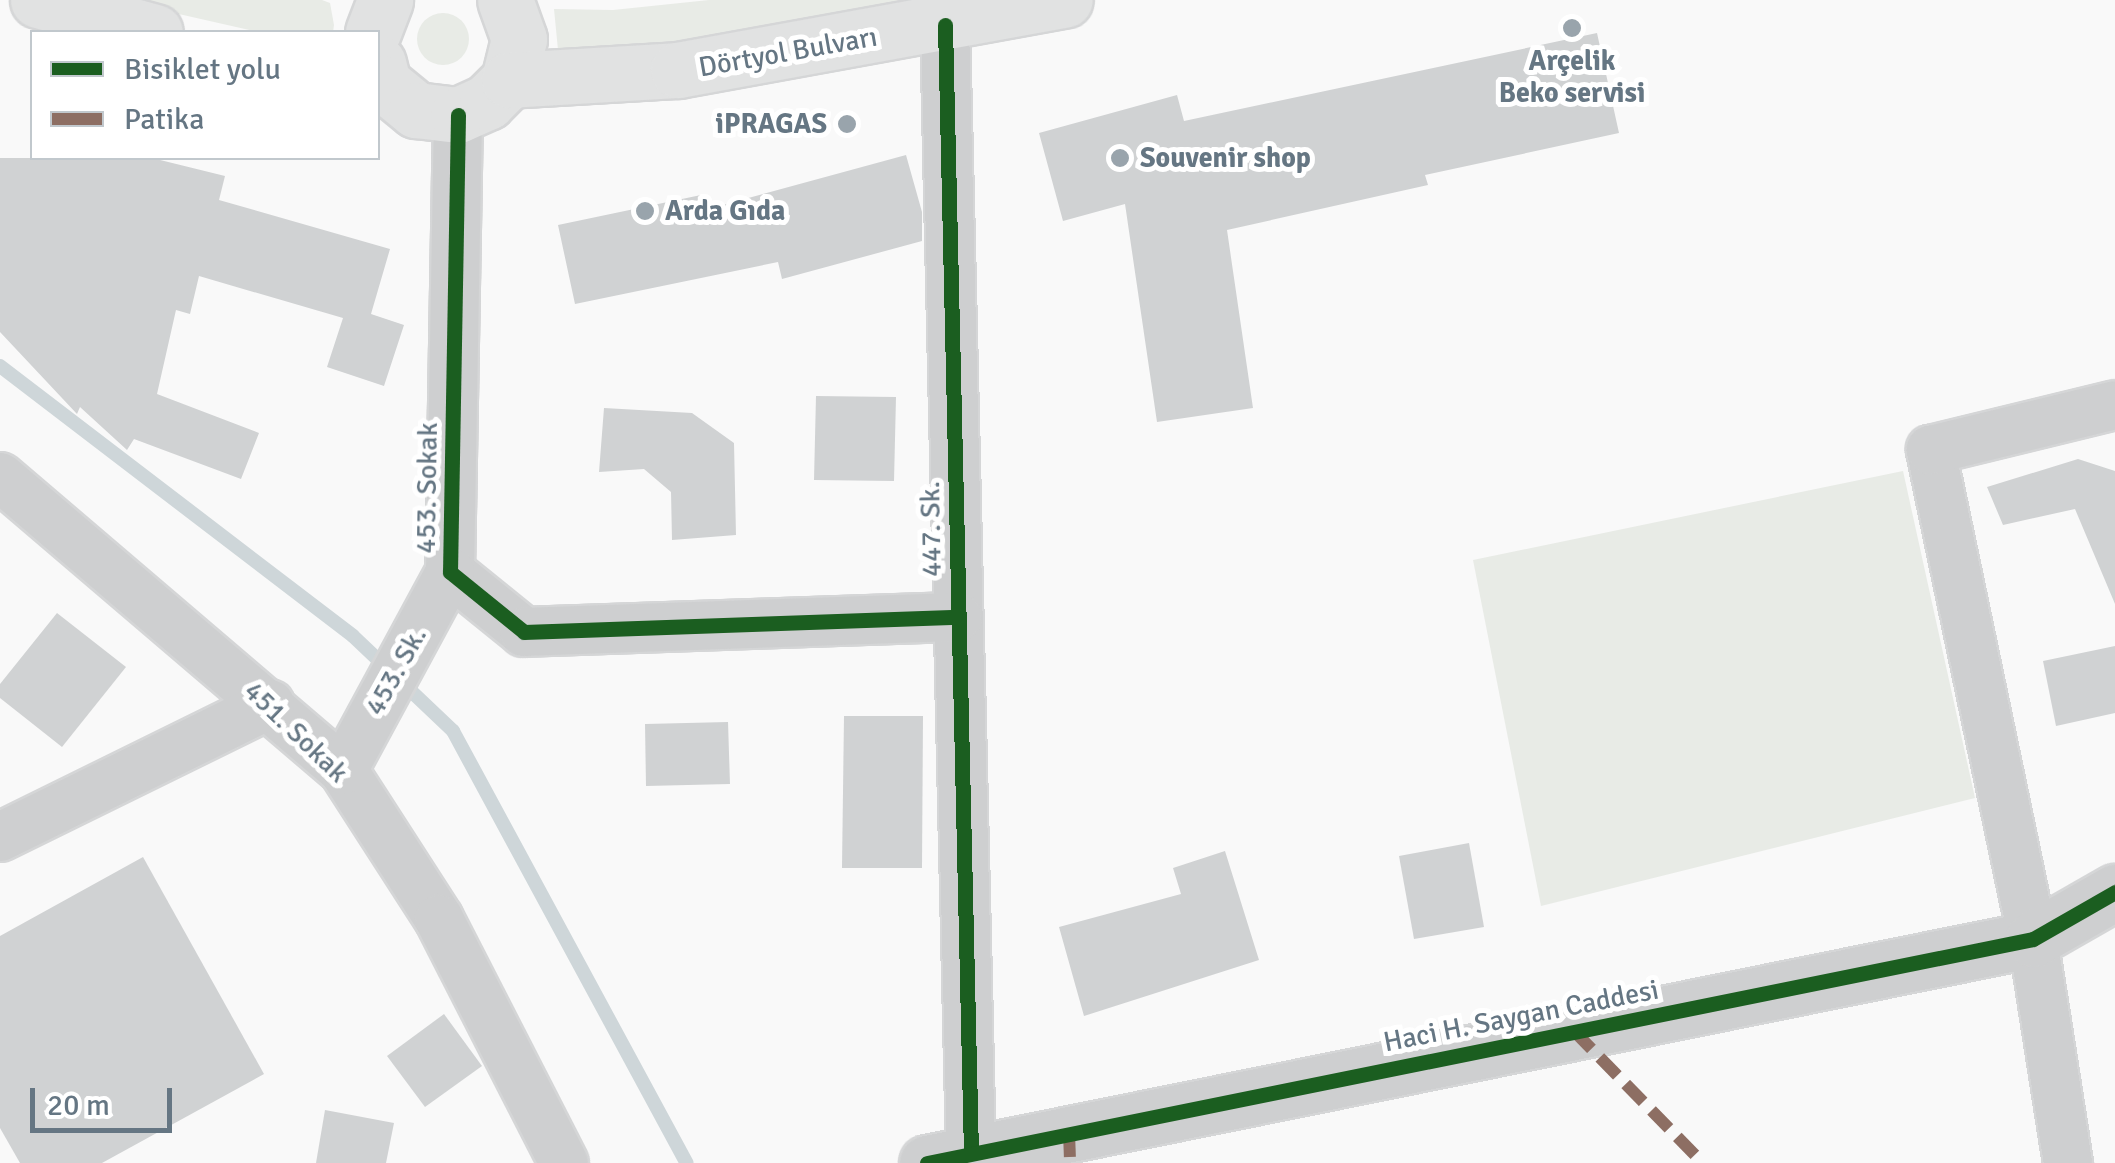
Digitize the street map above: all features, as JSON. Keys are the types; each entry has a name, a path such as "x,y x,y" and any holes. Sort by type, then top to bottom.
{"main road":[{"path":"38,0 149,30"},
{"path":"380,47 385,0"},
{"path":"380,68 416,110 458,115 487,102 508,80 519,38 505,0"},
{"name":"Dörtyol Bulvarı","path":"508,80 678,70 944,25 1065,0"}],"street":[{"name":"447. Sk.","path":"944,25 958,617 949,1158"},
{"name":"453. Sokak","path":"458,115 450,572 524,632 958,617"},
{"path":"2068,1163 2033,938 1931,450 2115,406"},
{"name":"451. Sokak","path":"0,477 343,770 439,919 564,1163"},
{"name":"453. Sk.","path":"343,770 450,572"},
{"path":"0,836 270,704"},
{"name":"Haci H. Saygan Caddesi","path":"949,1158 2033,938 2115,892"}],"shaded area":[{"path":"117,0 330,3 333,30 249,30"},
{"path":"709,0 918,0 671,42 565,54 558,50 554,9 613,10"},
{"path":"443,13 462,20 469,39 462,58 443,65 424,58 417,39 424,20"},
{"path":"1903,471 1975,798 1541,906 1473,560"}],"building":[{"path":"1597,33 1619,133 1425,175 1428,185 1227,230 1253,408 1157,422 1125,204 1063,221 1039,133 1177,95 1184,121"},
{"path":"906,155 922,212 922,241 782,279 778,262 575,304 558,225 701,195 704,210"},
{"path":"0,158 160,160 225,176 219,200 390,249 371,314 404,325 384,386 327,367 343,318 199,276 190,314 176,310 157,394 259,433 241,479 134,439 127,450 80,407 77,414 0,332"},
{"path":"816,396 896,397 894,481 814,480"},
{"path":"604,408 692,413 734,443 736,535 672,540 671,492 644,469 599,472"},
{"path":"2078,459 2115,471 2115,604 2075,509 2003,525 1987,487"},
{"path":"57,613 126,667 62,747 0,698 0,684"},
{"path":"2115,646 2115,713 2056,726 2043,661"},
{"path":"844,716 923,716 922,868 842,868"},
{"path":"728,722 730,784 646,786 645,724"},
{"path":"1469,843 1484,927 1414,939 1399,856"},
{"path":"1225,851 1259,960 1084,1016 1059,927 1181,894 1173,868"},
{"path":"143,857 264,1074 102,1163 20,1163 0,1128 0,936"},
{"path":"444,1014 482,1066 425,1107 387,1056"},
{"path":"325,1110 394,1123 386,1163 316,1163"}],"waterway":[{"path":"0,366 353,636 453,731 687,1163"}],"marked path":[{"path":"1574,1031 1703,1163"},
{"path":"1069,1132 1070,1163"}],"cycle path":[{"path":"945,25 971,1152"},
{"path":"458,115 450,572 524,632 958,617"},
{"path":"927,1163 2033,939 2115,892"}],"place":[{"name":"Arçelik Beko servisi","path":"1572,28"},
{"name":"iPRAGAS","path":"847,124"},
{"name":"Souvenir shop","path":"1120,158"},
{"name":"Arda Gıda","path":"645,211"}]}
